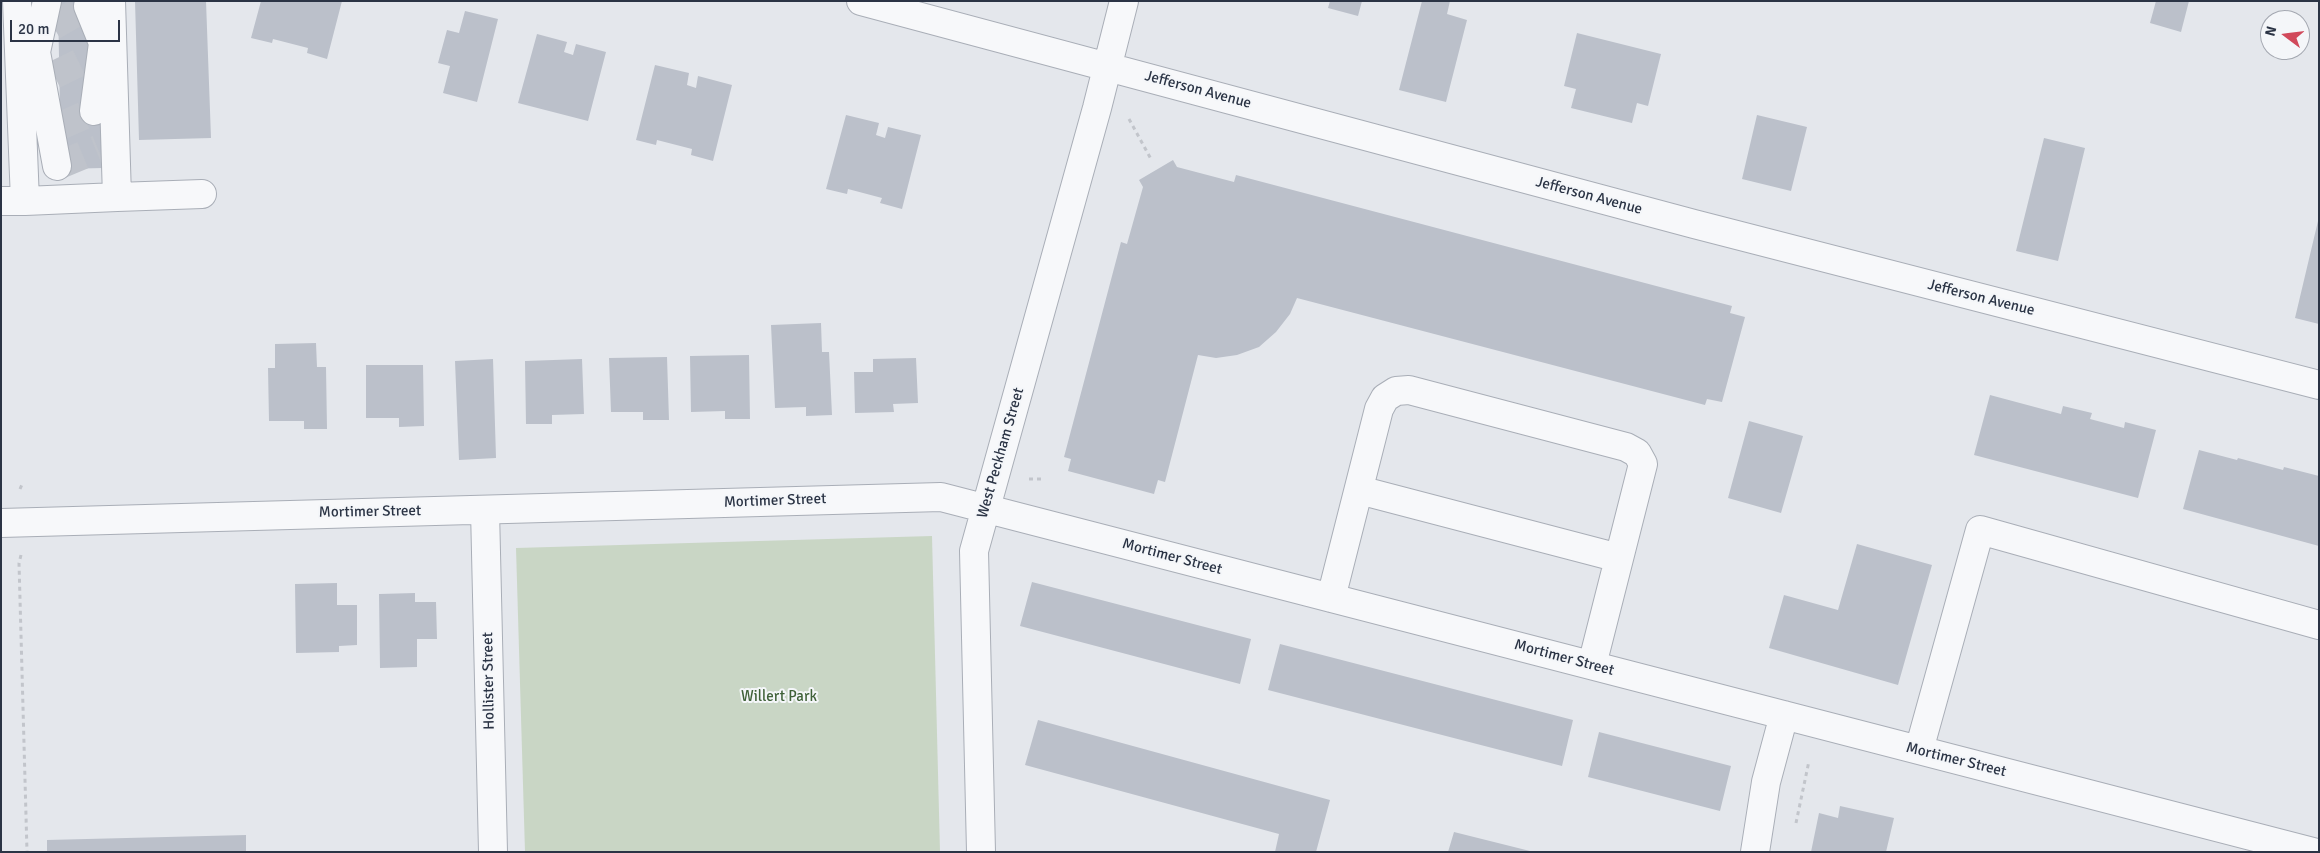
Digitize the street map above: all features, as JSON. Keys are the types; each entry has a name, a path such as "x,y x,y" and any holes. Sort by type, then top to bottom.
{"street":[{"path":"17,1 27,53 57,166"},
{"path":"42,1 27,53 13,201 202,194"},
{"name":"Jefferson Avenue","path":"861,1 1694,224 2319,385"},
{"name":"West Peckham Street","path":"980,852 974,551 1108,66 1124,1"},
{"path":"97,2 117,197"},
{"path":"27,53 50,14"},
{"path":"94,111 101,48"},
{"path":"98,149 101,48"},
{"path":"27,53 54,75"},
{"path":"27,53 58,127"},
{"path":"1331,598 1379,409 1386,398 1396,391 1409,390 1626,447 1637,453 1642,464 1592,665"},
{"path":"1359,490 1619,558"},
{"name":"Mortimer Street","path":"1,523 941,497 2313,852"},
{"name":"Hollister Street","path":"485,510 493,852"},
{"path":"1919,750 1980,530 2319,625"},
{"path":"1755,852 1766,782 1784,715"}],"path":[{"path":"1133,129 1152,162"},
{"path":"1024,478 1041,479"},
{"path":"21,557 19,563 27,852"},
{"path":"1794,833 1809,758"}],"green space":[{"name":"Willert Park","path":"932,536 940,852 525,852 516,548"}],"building":[{"path":"58,1 99,1 103,168 61,169"},
{"path":"135,1 206,1 211,138 139,140"},
{"path":"261,1 342,1 327,59 307,53 308,48 273,39 272,43 251,38"},
{"path":"1330,1 1362,1 1358,16 1328,8"},
{"path":"1422,1 1450,1 1447,14 1467,20 1446,102 1399,90"},
{"path":"2156,1 2189,1 2181,32 2150,23"},
{"path":"465,11 498,19 477,102 443,93 450,66 438,63 447,30 459,33"},
{"path":"1577,33 1661,54 1648,106 1637,103 1632,123 1571,108 1576,89 1564,86"},
{"path":"537,34 567,42 564,52 573,55 576,44 606,52 588,121 518,103"},
{"path":"655,65 689,73 687,85 696,88 698,76 732,85 713,161 691,155 692,149 657,140 656,145 636,140"},
{"path":"846,115 879,123 876,135 885,138 888,127 921,135 902,209 880,203 882,198 848,189 847,194 826,189"},
{"path":"1757,115 1807,127 1791,191 1742,179"},
{"path":"2044,138 2085,148 2058,261 2016,251"},
{"path":"1173,160 1177,167 1234,182 1236,175 1732,306 1730,313 1745,317 1722,402 1707,399 1705,405 1297,298 1290,314 1276,332 1259,347 1237,355 1216,358 1198,355 1165,482 1158,480 1154,494 1068,471 1071,459 1064,457 1121,242 1127,244 1143,187 1139,180"},
{"path":"2319,221 2319,324 2295,318"},
{"path":"821,323 822,352 829,352 832,415 806,416 806,407 775,408 771,325"},
{"path":"316,343 317,367 326,367 327,429 304,429 304,421 269,421 268,368 275,368 275,344"},
{"path":"749,355 750,419 725,419 725,411 691,412 690,356"},
{"path":"667,357 669,420 643,420 643,412 611,412 609,358"},
{"path":"916,358 918,403 893,404 894,412 855,413 854,372 873,372 873,359"},
{"path":"493,359 496,458 459,460 455,361"},
{"path":"582,359 584,414 552,415 552,424 526,424 525,361"},
{"path":"366,365 423,365 424,426 399,427 399,418 366,418"},
{"path":"1990,395 2061,414 2063,406 2092,413 2090,419 2124,428 2125,422 2156,430 2138,498 1974,455"},
{"path":"1749,421 1803,436 1781,513 1728,498"},
{"path":"2199,450 2283,470 2284,467 2319,476 2319,546 2183,509"},
{"path":"1857,544 1932,565 1898,685 1769,648 1784,595 1838,610"},
{"path":"1032,582 1251,639 1240,684 1020,626"},
{"path":"337,583 337,605 357,605 357,645 339,646 339,652 296,653 295,584"},
{"path":"415,593 415,602 436,602 437,639 417,639 417,667 380,668 379,594"},
{"path":"1280,644 1573,720 1562,766 1268,690"},
{"path":"1038,720 1330,800 1316,852 1275,852 1279,834 1025,765"},
{"path":"1599,732 1731,766 1720,811 1588,777"},
{"path":"1840,806 1894,818 1886,852 1811,852 1819,813 1838,818"},
{"path":"1454,832 1530,851 1530,852 1448,852"},
{"path":"246,835 246,852 47,852 47,840"}],"tunnel":[{"path":"53,26 88,6"},
{"path":"54,75 89,58"},
{"path":"58,127 94,111"},
{"path":"57,166 98,149"}]}
